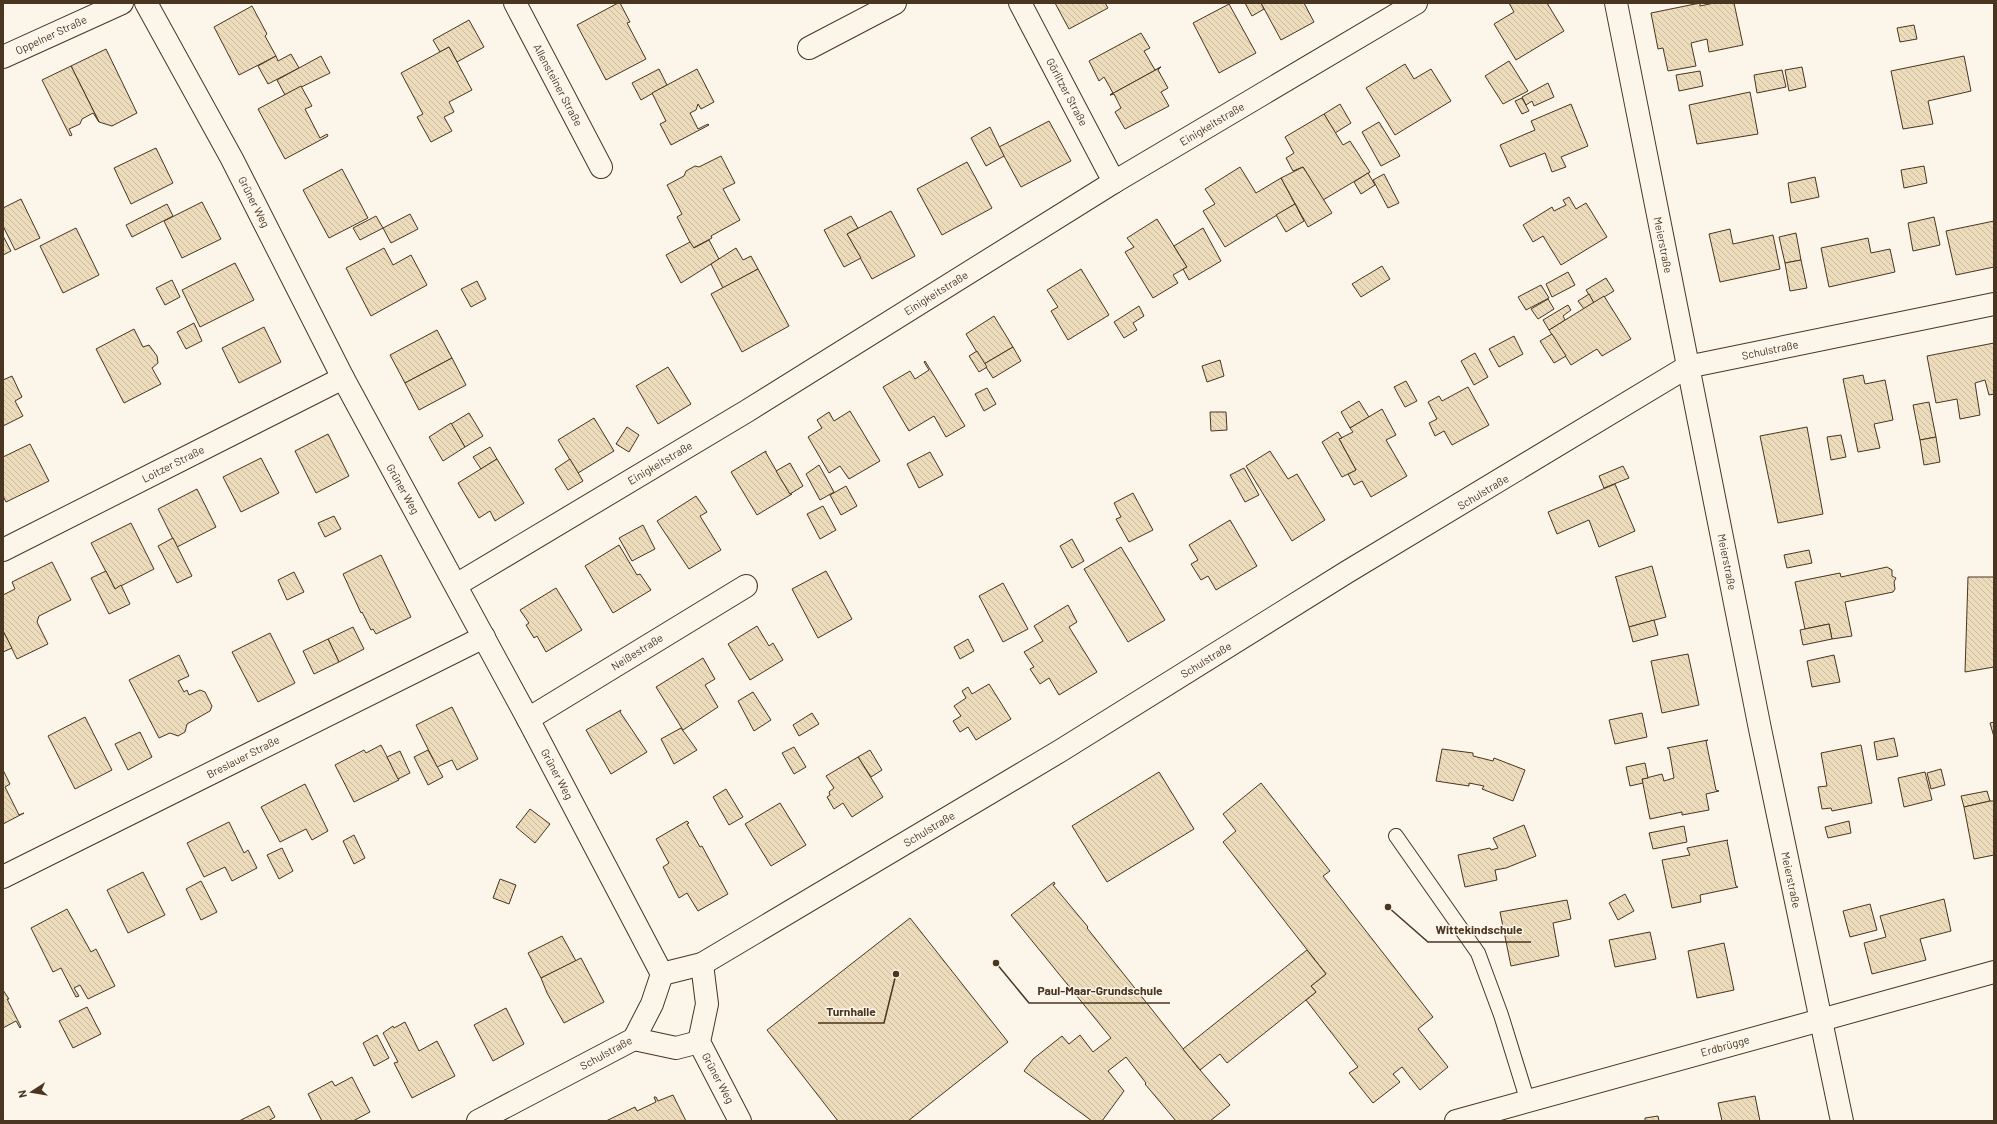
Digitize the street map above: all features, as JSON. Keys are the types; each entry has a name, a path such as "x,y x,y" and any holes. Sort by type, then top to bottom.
{"street":[{"name":"Oppelner Straße","path":"3,57 122,3"},
{"name":"Grüner Weg","path":"146,3 232,159 343,378 528,719 662,974"},
{"name":"Allensteiner Straße","path":"515,3 601,166"},
{"path":"809,48 895,3"},
{"name":"Görlitzer Straße","path":"1020,3 1114,182"},
{"name":"Einigkeitstraße","path":"456,585 754,407 1114,182 1416,3"},
{"name":"Meierstraße","path":"1616,3 1687,367 1820,1020 1842,1121"},
{"name":"Schulstraße","path":"478,1121 634,1040 652,1004 662,974 702,964 1060,751 1341,576 1687,367 1994,304"},
{"name":"Loitzer Straße","path":"3,550 343,378"},
{"name":"Neißestraße","path":"528,719 746,586"},
{"name":"Breslauer Straße","path":"3,877 484,637"},
{"name":"Grüner Weg","path":"702,964 707,1004 699,1042 740,1121"},
{"name":"Erdbrügge","path":"1456,1121 1994,972"},
{"path":"634,1040 676,1048 699,1042"}],"lane":[{"path":"1396,836 1478,953 1501,1014 1528,1102"}],"building":[{"path":"620,3 630,22 627,23 646,59 606,80 577,25"},
{"path":"1055,3 1105,3 1108,8 1069,29"},
{"path":"1245,3 1261,3 1264,9 1252,16"},
{"path":"1261,3 1304,3 1314,22 1281,40"},
{"path":"1509,3 1547,3 1564,31 1516,60 1494,24 1514,12"},
{"path":"1700,3 1700,6 1714,3 1734,3 1743,45 1709,52 1707,39 1691,43 1696,66 1668,71 1663,48 1658,49 1651,13"},
{"path":"1229,4 1256,53 1219,73 1193,23"},
{"path":"252,6 267,34 265,36 276,56 239,75 214,27"},
{"path":"469,20 484,47 457,62 449,47 440,52 433,40"},
{"path":"1914,25 1917,39 1900,42 1897,28"},
{"path":"1141,33 1150,48 1144,51 1155,70 1161,67 1110,95 1113,93 1104,77 1099,81 1089,61"},
{"path":"449,47 472,90 449,102 454,112 444,117 452,131 431,142 417,117 423,114 401,73"},
{"path":"106,49 137,113 112,126 99,122 71,66"},
{"path":"291,54 299,68 268,84 258,66 276,56 278,61"},
{"path":"321,56 330,73 285,95 277,80"},
{"path":"1964,56 1971,91 1928,101 1933,124 1903,129 1891,71"},
{"path":"1509,61 1528,91 1503,104 1485,76"},
{"path":"1405,64 1414,79 1431,69 1451,101 1395,135 1366,88"},
{"path":"71,66 99,122 93,113 82,119 80,124 69,129 72,135 70,136 42,80"},
{"path":"1161,67 1158,70 1168,88 1161,92 1169,106 1125,129 1115,112 1121,108 1114,94 1110,95"},
{"path":"1802,67 1806,87 1789,91 1785,70"},
{"path":"659,69 667,85 641,100 632,83"},
{"path":"697,69 714,102 701,109 698,104 696,110 690,113 698,129 708,124 709,125 671,145 660,124 666,121 652,93"},
{"path":"1782,70 1786,87 1757,93 1754,75"},
{"path":"1700,71 1703,86 1679,91 1676,75"},
{"path":"1548,83 1554,97 1534,106 1532,101 1526,105 1522,97"},
{"path":"301,86 312,106 305,109 320,138 327,134 328,136 285,159 258,109"},
{"path":"1750,92 1758,134 1697,144 1689,105"},
{"path":"1522,98 1529,111 1522,114 1515,101"},
{"path":"1340,104 1351,123 1335,133 1324,114"},
{"path":"1571,104 1588,146 1561,157 1566,167 1552,172 1545,153 1510,167 1500,145 1535,130 1531,121"},
{"path":"1324,114 1343,145 1350,141 1370,172 1323,200 1303,167 1293,171 1286,158 1294,153 1285,137"},
{"path":"1049,121 1071,161 1021,187 999,147"},
{"path":"1379,122 1400,156 1381,166 1362,132"},
{"path":"990,127 1004,156 986,166 971,138"},
{"path":"156,148 173,183 131,204 114,168"},
{"path":"721,156 735,183 723,189 740,220 693,248 677,217 682,214 667,185 684,176 686,171 695,166 699,167"},
{"path":"967,162 992,208 942,235 917,189"},
{"path":"1924,166 1927,183 1904,188 1901,170"},
{"path":"1240,167 1256,193 1281,178 1295,204 1225,247 1203,211 1215,204 1205,189"},
{"path":"1303,167 1332,213 1308,227 1281,178"},
{"path":"342,169 368,218 329,238 303,190"},
{"path":"1368,173 1375,185 1361,194 1354,182"},
{"path":"1384,174 1399,203 1388,208 1373,180"},
{"path":"1815,177 1819,197 1791,203 1788,183"},
{"path":"1569,197 1576,209 1586,203 1607,237 1561,265 1543,236 1533,242 1523,225 1552,207 1554,211 1566,205 1563,200"},
{"path":"21,199 40,238 15,250 3,226 3,208"},
{"path":"202,202 221,239 182,258 164,221"},
{"path":"167,204 173,216 132,237 126,225"},
{"path":"1295,204 1304,221 1286,232 1276,215"},
{"path":"891,211 915,256 872,279 847,234"},
{"path":"410,214 418,229 391,243 383,228"},
{"path":"376,216 383,228 360,240 353,228"},
{"path":"851,216 858,228 847,234 861,258 844,267 824,230"},
{"path":"1934,217 1940,245 1913,251 1908,223"},
{"path":"1157,219 1187,267 1173,275 1178,283 1153,298 1125,252 1134,247 1127,238"},
{"path":"1994,221 1994,267 1956,275 1946,231"},
{"path":"76,228 99,275 63,293 40,246"},
{"path":"1203,228 1221,261 1189,280 1183,269 1187,267 1174,246"},
{"path":"1730,229 1733,244 1773,235 1780,269 1720,282 1709,234"},
{"path":"1796,233 1801,260 1785,263 1779,237"},
{"path":"3,236 11,251 3,255"},
{"path":"1868,238 1871,253 1890,249 1895,272 1829,287 1821,248"},
{"path":"709,240 719,259 681,283 666,255 690,242 694,248"},
{"path":"384,248 393,265 411,255 427,285 371,316 346,268"},
{"path":"736,248 743,260 751,256 758,269 723,288 711,264"},
{"path":"1801,260 1807,288 1790,291 1785,263"},
{"path":"235,263 254,300 200,327 182,290"},
{"path":"1382,266 1390,279 1361,297 1352,284"},
{"path":"758,269 789,326 742,352 711,294"},
{"path":"1081,269 1109,315 1068,340 1051,311 1058,307 1047,290"},
{"path":"1568,272 1575,285 1552,297 1546,284"},
{"path":"1606,278 1614,291 1594,303 1586,290"},
{"path":"172,280 180,297 165,305 156,288"},
{"path":"477,281 486,299 471,307 461,289"},
{"path":"1541,285 1549,298 1526,310 1518,297"},
{"path":"1589,294 1594,303 1584,309 1578,301"},
{"path":"1604,296 1631,339 1602,356 1597,349 1571,365 1549,330"},
{"path":"1548,299 1554,309 1538,319 1531,309"},
{"path":"1568,305 1571,310 1563,316 1565,320 1549,330 1543,320"},
{"path":"1139,306 1144,316 1133,323 1137,330 1124,338 1114,322"},
{"path":"994,316 1013,347 984,364 966,334"},
{"path":"194,323 202,341 186,349 177,332"},
{"path":"264,327 281,362 239,383 222,348"},
{"path":"134,329 143,347 149,345 157,356 158,363 152,368 161,384 124,403 96,349"},
{"path":"437,330 452,358 405,383 390,355"},
{"path":"1552,334 1566,356 1554,363 1540,341"},
{"path":"1514,336 1523,354 1499,367 1489,349"},
{"path":"1994,343 1994,394 1989,395 1985,380 1975,383 1980,415 1960,419 1957,399 1936,403 1927,356"},
{"path":"1013,347 1021,361 993,378 984,364"},
{"path":"977,351 987,367 979,372 969,356"},
{"path":"1475,353 1488,377 1474,385 1461,361"},
{"path":"452,358 466,385 419,410 405,383"},
{"path":"1220,360 1224,376 1207,382 1202,366"},
{"path":"925,361 965,426 946,437 934,416 909,431 883,387 910,371 915,379 929,370 924,362"},
{"path":"668,367 691,404 658,424 636,386"},
{"path":"1863,375 1865,384 1885,380 1893,420 1874,424 1880,448 1858,452 1843,379"},
{"path":"12,376 22,397 15,401 23,416 3,426 3,380"},
{"path":"1406,381 1417,401 1405,407 1394,387"},
{"path":"1468,387 1489,425 1452,445 1444,431 1435,436 1429,423 1437,419 1428,402 1439,396 1442,401"},
{"path":"987,388 996,404 984,411 975,394"},
{"path":"1359,401 1369,417 1350,428 1341,412"},
{"path":"1929,402 1936,437 1920,440 1913,405"},
{"path":"1382,409 1396,435 1386,440 1407,476 1371,497 1362,481 1354,485 1348,474 1356,470 1339,439 1353,432 1350,428"},
{"path":"850,411 880,461 849,479 840,466 829,473 808,437 822,428 817,420 829,412 834,421"},
{"path":"1210,412 1226,412 1227,430 1211,431"},
{"path":"469,413 483,436 465,447 451,424"},
{"path":"594,418 614,451 578,473 558,440"},
{"path":"451,423 465,447 443,461 429,437"},
{"path":"627,427 639,435 629,452 616,444"},
{"path":"1807,427 1823,514 1778,523 1760,436"},
{"path":"1338,432 1342,438 1339,439 1356,470 1342,477 1322,442"},
{"path":"328,434 349,476 316,493 295,451"},
{"path":"1841,435 1846,457 1831,460 1827,437"},
{"path":"1936,437 1940,462 1924,465 1920,440"},
{"path":"30,444 49,481 6,502 3,496 3,457"},
{"path":"490,447 497,459 481,469 473,457"},
{"path":"766,451 790,494 792,494 757,515 731,472"},
{"path":"1270,451 1288,479 1297,474 1325,520 1292,541 1246,466"},
{"path":"930,452 943,475 919,488 907,464"},
{"path":"261,458 279,493 241,512 223,477"},
{"path":"497,459 524,503 495,521 490,511 479,518 458,483"},
{"path":"570,459 583,481 568,490 555,469"},
{"path":"790,463 803,486 790,494 776,471"},
{"path":"819,465 834,492 820,500 806,474"},
{"path":"1623,466 1629,478 1604,488 1599,476"},
{"path":"1244,468 1259,495 1245,502 1230,475"},
{"path":"1615,484 1635,531 1599,547 1589,520 1557,534 1548,512"},
{"path":"846,486 857,506 841,515 830,495"},
{"path":"197,489 216,527 177,547 158,509"},
{"path":"1133,493 1153,530 1129,542 1116,519 1121,517 1114,503"},
{"path":"696,496 707,512 700,516 721,550 689,569 657,521"},
{"path":"823,506 836,530 820,539 807,514"},
{"path":"334,516 341,529 325,537 318,523"},
{"path":"1230,520 1257,566 1216,590 1208,576 1201,580 1191,564 1198,560 1189,545"},
{"path":"131,523 154,569 115,589 91,543"},
{"path":"643,525 655,549 632,561 619,538"},
{"path":"173,538 192,576 177,583 158,546"},
{"path":"1072,539 1084,561 1072,568 1060,546"},
{"path":"619,545 637,575 640,574 651,590 613,613 585,566"},
{"path":"1121,547 1165,620 1128,642 1084,569"},
{"path":"1809,550 1812,563 1787,568 1784,555"},
{"path":"381,555 411,617 376,634 373,629 371,630 362,612 361,613 343,574"},
{"path":"52,562 71,600 39,616 37,622 48,644 17,659 3,631 3,595 15,589 12,582"},
{"path":"1652,566 1666,617 1629,627 1615,577"},
{"path":"1887,567 1892,570 1892,576 1896,578 1894,582 1895,589 1893,592 1845,602 1852,636 1832,639 1829,624 1805,629 1795,582 1840,573 1841,577"},
{"path":"106,571 115,589 121,585 130,604 109,614 91,578"},
{"path":"826,571 852,619 818,638 792,589"},
{"path":"294,572 304,592 287,600 278,580"},
{"path":"1968,577 1994,577 1994,667 1965,672"},
{"path":"1003,583 1028,629 1003,642 979,596"},
{"path":"556,588 582,630 546,652 537,636 534,638 526,625 529,623 520,610"},
{"path":"1068,605 1077,622 1069,627 1097,672 1059,695 1049,678 1040,684 1030,669 1034,667 1024,652 1043,641 1034,626"},
{"path":"1654,620 1658,635 1633,642 1629,627"},
{"path":"1829,624 1832,639 1803,645 1800,630"},
{"path":"757,626 769,646 773,643 783,660 750,680 728,644"},
{"path":"353,627 364,649 339,662 328,639"},
{"path":"3,631 12,648 3,652"},
{"path":"270,633 295,683 258,702 232,652"},
{"path":"328,639 339,662 314,674 303,651"},
{"path":"968,639 974,651 960,659 954,647"},
{"path":"1688,654 1699,705 1662,713 1651,661"},
{"path":"179,655 189,676 178,681 184,692 187,690 189,695 200,690 205,692 212,706 210,711 187,724 185,732 178,736 170,733 159,738 129,680"},
{"path":"1834,655 1840,682 1812,687 1807,661"},
{"path":"703,658 715,679 705,685 718,707 683,730 656,687"},
{"path":"989,684 1011,719 976,740 968,727 960,732 953,721 961,716 954,706 966,698 962,691 968,687 972,694"},
{"path":"753,692 771,720 754,731 738,701"},
{"path":"452,707 478,759 457,770 452,760 437,767 416,725"},
{"path":"621,710 620,712 647,752 611,774 586,730"},
{"path":"812,713 819,724 799,736 793,725"},
{"path":"1642,713 1647,737 1615,744 1609,720"},
{"path":"85,717 112,770 75,789 48,736"},
{"path":"1994,722 1994,737 1990,723"},
{"path":"681,728 697,750 674,764 661,739"},
{"path":"140,732 152,757 128,770 115,744"},
{"path":"1894,738 1898,756 1877,760 1874,742"},
{"path":"1708,740 1706,741 1716,790 1719,791 1706,794 1709,810 1682,815 1682,812 1650,819 1642,779 1662,774 1664,781 1674,778 1669,749 1667,748"},
{"path":"381,745 399,780 354,802 335,765 364,750 366,753"},
{"path":"1861,745 1872,803 1832,811 1831,808 1822,809 1818,787 1827,786 1821,753"},
{"path":"794,747 806,767 794,774 782,753"},
{"path":"1442,749 1473,753 1473,756 1493,761 1494,758 1525,770 1513,801 1482,789 1484,786 1469,783 1469,786 1436,781"},
{"path":"428,750 443,777 428,785 414,757"},
{"path":"870,750 882,770 871,777 858,757"},
{"path":"400,751 410,773 398,779 387,757"},
{"path":"858,757 883,797 852,817 843,803 834,809 827,797 830,795 829,792 834,788 826,776"},
{"path":"1645,763 1648,778 1642,779 1643,783 1630,786 1626,767"},
{"path":"1941,769 1945,785 1931,789 1927,773"},
{"path":"3,770 10,784 5,787 19,815 24,813 3,824"},
{"path":"1159,772 1194,829 1107,882 1072,826"},
{"path":"1925,772 1932,800 1904,807 1898,778"},
{"path":"1261,783 1330,871 1323,876 1433,1017 1418,1029 1448,1067 1420,1090 1402,1067 1393,1074 1400,1082 1373,1103 1349,1073 1358,1067 1306,1000 1316,992 1311,986 1326,974 1223,842 1236,831 1223,814"},
{"path":"305,784 328,831 312,840 306,829 280,842 261,807"},
{"path":"726,789 743,817 729,825 713,797"},
{"path":"1987,791 1990,801 1964,807 1961,796"},
{"path":"1994,801 1994,855 1974,859 1964,807"},
{"path":"780,803 806,845 771,866 745,824"},
{"path":"530,809 550,824 535,843 516,827"},
{"path":"687,821 689,823 687,824 700,847 702,846 728,894 698,911 687,893 679,898 663,867 669,863 656,839"},
{"path":"1849,821 1851,833 1828,838 1825,827"},
{"path":"229,822 244,853 248,850 257,868 232,881 225,867 204,877 187,843"},
{"path":"1524,825 1536,856 1506,868 1495,870 1497,880 1465,887 1458,855 1490,848 1491,850 1498,848 1493,838"},
{"path":"1684,826 1687,842 1653,849 1649,833"},
{"path":"354,835 365,858 354,864 343,841"},
{"path":"1728,840 1736,886 1738,887 1700,895 1701,902 1672,908 1662,860 1690,855 1687,848"},
{"path":"282,848 293,871 279,879 267,855"},
{"path":"143,872 165,915 128,933 107,890"},
{"path":"500,879 516,885 509,904 493,898"},
{"path":"201,881 217,912 201,920 186,889"},
{"path":"1054,882 1055,884 1053,885 1088,927 1087,928 1200,1070 1230,1105 1210,1121 1176,1121 1145,1084 1146,1083 1126,1057 1108,1071 1124,1091 1102,1121 1092,1121 1024,1071 1033,1059 1062,1036 1069,1044 1080,1035 1093,1052 1111,1038 1011,915"},
{"path":"1625,894 1634,911 1618,920 1609,903"},
{"path":"1944,899 1951,931 1920,939 1926,960 1872,974 1864,943 1886,937 1880,916"},
{"path":"1567,900 1571,919 1553,923 1559,956 1511,966 1500,912"},
{"path":"1870,904 1877,930 1850,937 1843,911"},
{"path":"67,909 91,952 96,949 115,986 88,999 80,985 74,988 79,996 76,997 61,968 53,972 31,928"},
{"path":"910,918 1008,1042 908,1121 838,1121 767,1030"},
{"path":"1650,932 1656,959 1615,967 1609,940"},
{"path":"562,936 576,961 541,978 528,953"},
{"path":"1724,943 1734,990 1697,998 1688,951"},
{"path":"1307,950 1326,974 1311,986 1316,992 1227,1063 1220,1054 1200,1070 1183,1049"},
{"path":"581,958 604,1002 564,1023 547,993 541,978"},
{"path":"3,990 9,999 7,999 21,1027 20,1028 16,1021 3,1028"},
{"path":"87,1007 101,1034 73,1048 59,1021"},
{"path":"506,1008 524,1044 493,1061 474,1025"},
{"path":"405,1022 419,1051 437,1041 455,1076 412,1098 394,1063 398,1062 383,1033 393,1026 394,1028"},
{"path":"377,1035 389,1058 374,1066 363,1043"},
{"path":"352,1077 370,1112 353,1121 322,1121 308,1094 332,1081 335,1086"},
{"path":"673,1095 686,1121 606,1121 635,1107 637,1111 656,1102 654,1097 656,1097 658,1101"},
{"path":"1755,1096 1760,1121 1722,1121 1718,1103"},
{"path":"269,1106 275,1117 268,1121 239,1121"},
{"path":"1658,1116 1659,1121 1645,1121 1645,1118"}],"place":[{"name":"Wittekindschule","path":"1388,907"},
{"name":"Paul-Maar-Grundschule","path":"996,963"},
{"name":"Turnhalle","path":"896,974"}]}
